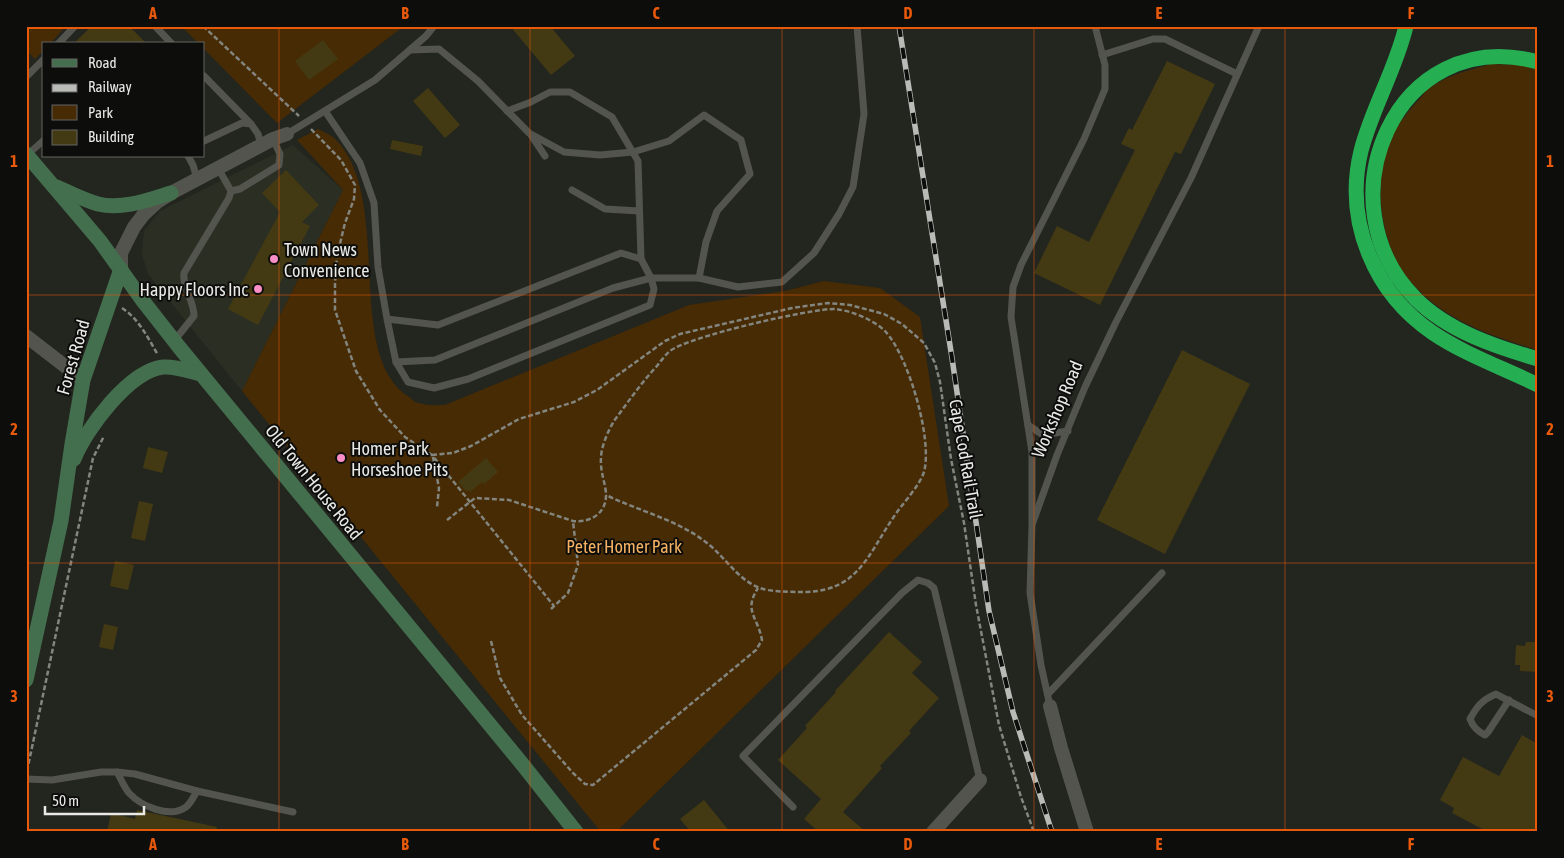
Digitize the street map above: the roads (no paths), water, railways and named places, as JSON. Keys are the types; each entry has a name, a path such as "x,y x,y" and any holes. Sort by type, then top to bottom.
{"highway":[{"path":"1406,26 1396,58 1365,137 1358,171 1359,224 1367,254 1388,291 1410,315 1434,334 1538,384"},
{"path":"1538,62 1517,57 1484,58 1453,66 1428,79 1405,101 1389,124 1378,158 1373,194 1374,212 1382,244 1396,274 1415,298 1437,316 1463,331 1503,348 1538,359"}],"main road":[{"name":"Old Town House Road","path":"26,154 100,241 174,341 576,832"},
{"path":"55,186 97,204 112,206 148,200 171,193"},
{"name":"Forest Road","path":"26,680 61,521 83,380 120,269"},
{"path":"67,477 78,450 98,419 122,391 138,378 152,370 164,367 201,374"}],"street":[{"name":"Forest Road","path":"120,269 121,253 134,227 157,202 267,142 287,134"},
{"path":"26,336 83,380"},
{"name":"Workshop Road","path":"1049,700 1061,748 1087,832"},
{"path":"934,832 980,780"}],"lane":[{"path":"60,42 75,26"},
{"path":"155,26 170,42"},
{"path":"287,134 375,80 426,36 434,26"},
{"path":"396,362 435,360 612,288 652,278 699,278 738,287 782,282 814,253 839,214 853,187 864,114 857,26"},
{"path":"1032,525 1033,470 1011,317 1013,287 1021,265 1084,139 1104,89 1105,65 1095,26"},
{"name":"Workshop Road","path":"1049,700 1030,593 1032,525 1085,387 1112,330 1191,178 1259,26"},
{"path":"1102,54 1153,39 1165,39 1237,74"},
{"path":"410,50 439,50 478,81 530,133 545,156"},
{"path":"26,77 42,61"},
{"path":"205,77 251,124 258,134 280,154 279,165 240,190 231,191"},
{"path":"325,111 360,163 374,203 378,267 396,362 408,382 434,388 468,379 650,305 654,289 652,278 641,259 638,161 612,118 570,92 550,92 507,111"},
{"path":"530,133 564,152 600,155 633,152 669,141 704,115 741,140 750,174 717,211 706,242 699,278"},
{"path":"205,141 242,123 251,124"},
{"path":"26,154 42,142"},
{"path":"189,158 197,179"},
{"path":"174,341 194,316 194,307 183,282 184,273 229,198 231,191 218,168"},
{"path":"572,190 605,209 639,211"},
{"path":"387,319 438,325 621,253 641,259"},
{"path":"1028,425 1044,435 1068,431"},
{"path":"1049,700 1162,573"},
{"path":"793,807 743,756 902,593 918,580 928,583 934,588 980,780"},
{"path":"1509,700 1488,732 1484,735 1478,732 1472,725 1470,720 1477,706 1485,698 1496,694 1509,700 1538,716"},
{"path":"26,779 52,780 101,772 134,774 197,791 293,812"},
{"path":"117,772 127,791 135,799 151,808 171,812 182,810 188,806 197,791"}],"railway":[{"path":"899,26 952,358 989,611 1013,712 1052,832"}],"place":[{"name":"Town News Convenience","path":"274,259"},
{"name":"Happy Floors Inc","path":"258,289"},
{"name":"Homer Park Horseshoe Pits","path":"341,458"}],"park label":[{"name":"Peter Homer Park","path":"624,546"}]}
